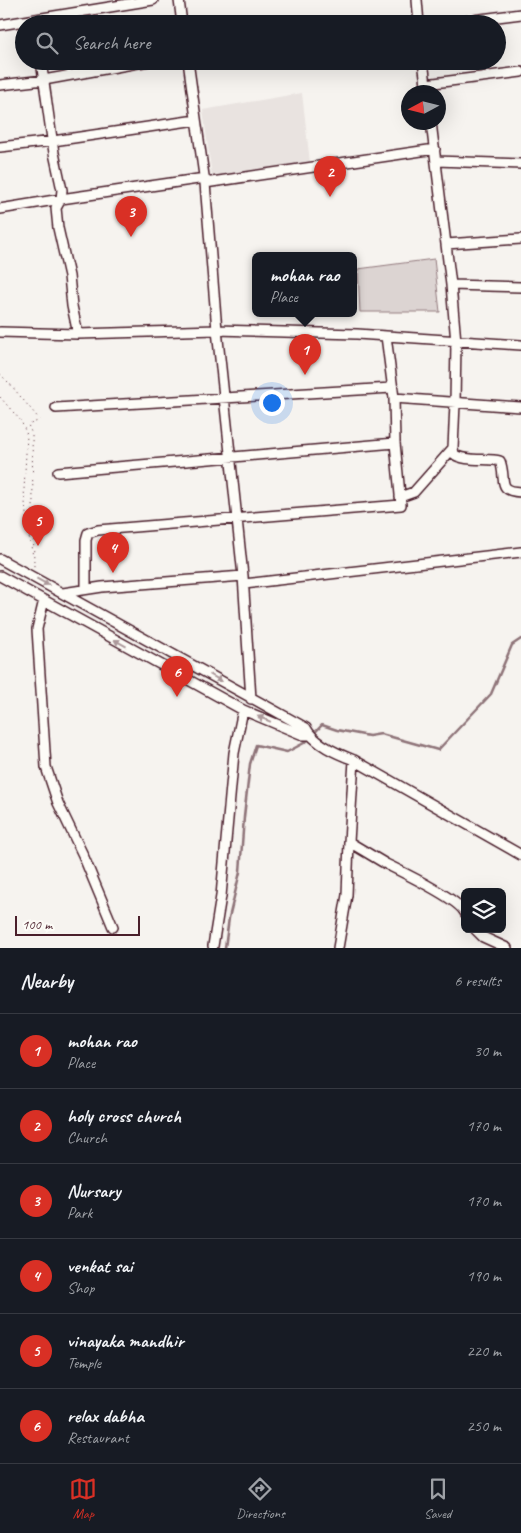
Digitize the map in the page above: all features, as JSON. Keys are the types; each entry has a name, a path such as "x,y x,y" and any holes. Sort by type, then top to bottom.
{"street":[{"path":"73,15 152,0"},
{"path":"179,0 181,15"},
{"path":"417,0 418,15"},
{"path":"506,16 521,14"},
{"path":"0,25 15,24"},
{"path":"42,70 54,153 62,190 61,198 56,208 58,228 69,276 72,306 78,334"},
{"path":"0,85 44,80 99,70"},
{"path":"189,70 205,181 217,330 244,580 251,699"},
{"path":"424,70 426,85"},
{"path":"444,85 521,72"},
{"path":"0,147 196,120"},
{"path":"432,130 451,284 456,342 454,454 460,458 500,461 503,469 504,486 507,490 521,492"},
{"path":"0,209 61,198 205,181 434,148"},
{"path":"436,161 521,164"},
{"path":"446,244 521,239"},
{"path":"451,284 521,287"},
{"path":"0,332 78,334 217,330 386,336 521,345"},
{"path":"86,589 86,540 88,534 98,530 401,505 395,443 394,398 386,336"},
{"path":"56,408 392,388"},
{"path":"394,398 521,407"},
{"path":"58,472 395,443"},
{"path":"400,497 414,492 453,448"},
{"path":"63,593 102,587 244,580 521,552"},
{"path":"0,559 306,728 310,735 341,755 354,760 521,855"},
{"path":"0,576 242,710 303,735 310,735"},
{"path":"44,600 38,629 46,767 58,803 83,855 113,927"},
{"path":"213,946 221,896 234,753 242,710"},
{"path":"338,948 347,895 354,760"},
{"path":"349,842 430,886 461,908"},
{"path":"480,933 508,948"}],"path":[{"path":"0,374 40,420 28,424 32,434 34,577"},
{"path":"0,397 21,421 27,435 24,490 27,526 34,562"}],"shaded area":[{"path":"302,93 310,163 212,177 203,110"},
{"path":"434,259 440,312 360,312 358,269"}],"waterway":[{"path":"225,948 229,918 240,872 250,764 256,745 287,752 306,742 322,725 369,736 381,734 438,750 491,694 512,645 521,639"}],"place":[{"name":"holy cross church","path":"330,197"},
{"name":"Nursary","path":"131,237"},
{"name":"mohan rao","path":"305,375"},
{"name":"vinayaka mandhir","path":"38,546"},
{"name":"venkat sai","path":"113,573"},
{"name":"relax dabha","path":"177,697"}]}
